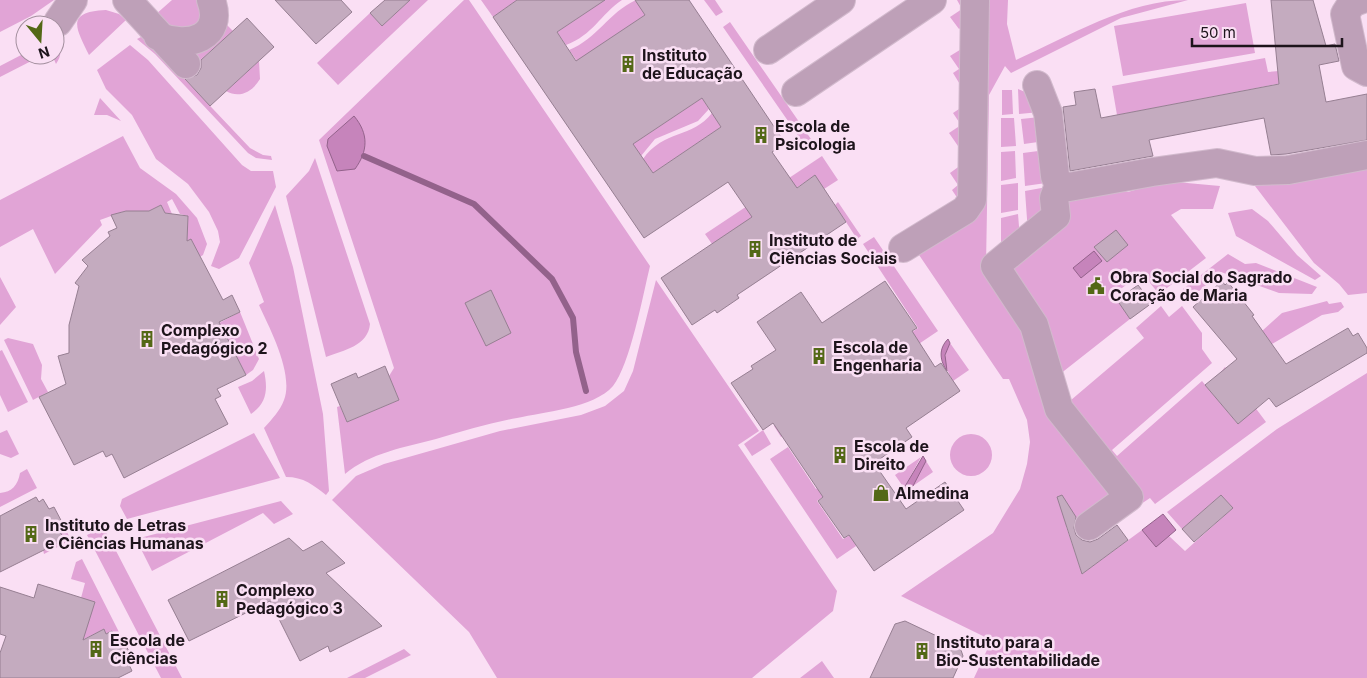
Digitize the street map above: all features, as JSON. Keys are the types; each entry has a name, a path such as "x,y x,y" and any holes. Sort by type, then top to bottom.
{"lane":[{"path":"127,0 158,36 186,64"},
{"path":"158,36 170,41 193,42 206,34 213,24 215,11 211,0"},
{"path":"768,50 842,0"},
{"path":"796,92 932,0"},
{"path":"903,248 926,232 935,230 965,210 972,200 975,0"},
{"path":"1360,0 1352,3 1344,14 1356,66 1367,72"},
{"path":"1037,85 1048,112 1055,176 1059,185 1054,198 1056,216 995,266 1034,325 1059,409 1129,497 1090,526"},
{"path":"1059,185 1069,187 1152,172 1217,163 1255,171 1288,170 1367,155"}],"shaded area":[{"path":"0,0 54,0 32,15 15,15 15,24 0,32"},
{"path":"172,0 203,0 205,22 176,34 155,15"},
{"path":"410,0 428,0 338,85 317,63 370,13 382,26"},
{"path":"464,0 469,0 650,266 635,329 619,376 613,386 594,399 568,408 486,425 400,448 365,461 345,474 337,407 340,406 347,422 399,400 389,376 394,368 319,140"},
{"path":"481,0 517,0 493,17"},
{"path":"605,0 622,0 583,36 566,45 557,32"},
{"path":"636,0 645,15 577,61 569,50 579,45 618,11"},
{"path":"704,0 715,0 723,12 716,16"},
{"path":"957,0 966,0 963,26 959,29 950,17 962,9"},
{"path":"984,0 1008,0 1007,24 1016,60 1078,30 1121,13 1143,6 1188,0 1121,18 1011,73 1005,66 989,95 986,265 1120,492 1066,526 1082,574 1142,530 1156,546 1169,536 1185,551 1233,508 1221,495 1182,529 1167,512 1277,429 1367,373 1367,678 974,678 987,650 983,636 901,596 993,533 1020,489 1027,464 1030,442 1027,420 1009,379 1003,379 915,249 970,217"},
{"path":"1246,3 1255,53 1123,76 1114,26"},
{"path":"106,10 119,14 126,20 89,55 80,37 77,23 84,14"},
{"path":"222,20 233,31 198,62 188,51"},
{"path":"730,22 813,142 806,147 723,27"},
{"path":"141,37 158,51 250,148 263,155 271,156 272,160 256,158 248,153 155,54 137,39"},
{"path":"130,45 148,60 242,165 251,171 273,171 276,187 239,258 219,269 211,266 220,242 218,231 209,212 188,184 156,159 132,115 106,89 97,70"},
{"path":"963,48 961,86 953,73 959,69 950,56"},
{"path":"15,58 15,65 23,65 0,77 0,66"},
{"path":"1265,58 1268,72 1279,71 1282,83 1117,115 1112,86"},
{"path":"259,61 260,79 254,87 241,94 226,91"},
{"path":"1018,89 1030,94 1040,112 1019,114"},
{"path":"1002,90 1012,90 1013,114 1002,115"},
{"path":"100,98 121,121 107,115 94,115"},
{"path":"702,98 709,109 698,121 655,139 641,156 633,144"},
{"path":"962,107 961,143 958,146 949,133 961,125 953,113"},
{"path":"712,113 721,127 653,173 643,159 651,150 669,138 696,127"},
{"path":"354,116 364,136 365,142 362,156 355,169 337,171 327,146 328,139"},
{"path":"1040,117 1045,141 1024,144 1021,119"},
{"path":"1001,118 1014,118 1016,146 1001,147"},
{"path":"123,136 140,168 176,194 197,218 207,244 203,255 198,258 186,253 188,216 180,214 172,199 167,202 172,214 165,213 161,205 149,211 125,211 100,220 102,225 55,274 33,229 0,247 0,200"},
{"path":"1046,150 1046,183 1025,186 1023,153"},
{"path":"1015,151 1016,178 1001,181 1001,152"},
{"path":"822,156 838,180 824,189 814,176 712,244 705,234"},
{"path":"315,158 370,324 365,337 360,342 326,357 286,196 309,171"},
{"path":"1367,162 1367,293 1348,295 1339,284 1314,263 1255,186"},
{"path":"961,165 960,202 952,190 958,185 950,173"},
{"path":"1165,181 1220,186 1213,209 1181,209 1171,215 1206,258 1159,294 1142,273 1114,294 1130,319 1055,378 1000,267 1060,199 1111,187 1128,192"},
{"path":"1018,183 1018,210 1001,213 1001,185"},
{"path":"1047,187 1052,209 1028,233 1025,191"},
{"path":"838,202 861,236 857,239 835,205"},
{"path":"275,205 293,267 323,414 329,491 326,495 303,480 286,477 264,428 276,415 284,400 286,378 279,352 259,305 264,302 249,263"},
{"path":"1252,209 1268,221 1297,255 1321,276 1315,280 1236,236 1228,213"},
{"path":"1018,214 1020,239 1001,254 1001,218"},
{"path":"874,237 938,331 781,437 774,426 918,328 863,244"},
{"path":"1094,251 1102,261 1081,278 1073,268"},
{"path":"1228,254 1245,264 1256,263 1317,287 1312,294 1279,293 1221,272 1190,299 1183,289"},
{"path":"0,277 16,307 0,325"},
{"path":"656,280 759,431 738,445 837,591 833,611 752,678 497,678 469,632 332,500 356,476 384,464 500,431 581,415 605,406 624,391 633,371"},
{"path":"1327,301 1329,304 1341,302 1344,307 1338,312 1322,315 1272,344 1262,331 1282,313"},
{"path":"1161,306 1169,317 1182,306 1202,333 1202,349 1212,363 1112,450 1117,456 1202,381 1237,423 1253,411 1221,372 1225,367 1266,422 1155,504 1150,498 1141,504 1064,406 1144,338 1136,328"},
{"path":"240,312 259,359 253,370 246,375 219,323"},
{"path":"8,338 33,344 42,365 41,379 48,392 33,400 4,340"},
{"path":"948,339 950,343 945,355 947,371 943,363 941,351"},
{"path":"950,343 969,370 953,381 948,371 945,357"},
{"path":"2,350 28,402 8,412 0,395 0,351"},
{"path":"264,371 265,395 260,405 251,414 238,387 252,381"},
{"path":"7,430 19,454 11,458 0,454 0,433"},
{"path":"763,430 771,444 752,456 744,444"},
{"path":"254,433 280,478 127,519 120,506 122,499"},
{"path":"971,434 986,440 992,455 986,470 971,476 956,470 950,455 956,440"},
{"path":"788,447 816,489 822,485 827,494 817,501 843,539 854,533 859,540 855,543 856,546 837,559 770,459"},
{"path":"923,456 926,461 913,486 906,490 904,488"},
{"path":"921,457 904,488 895,475"},
{"path":"926,461 933,472 913,486"},
{"path":"27,469 37,488 0,507 0,493 14,487 20,473"},
{"path":"281,501 293,514 274,524 263,513 152,571 136,539"},
{"path":"1163,514 1176,530 1156,547 1142,530"},
{"path":"64,526 71,540 44,554 43,550 59,529"},
{"path":"103,527 182,678 161,678 87,535"},
{"path":"82,559 122,638 117,640 112,631 106,634 104,629 19,672 90,616 95,603 81,598 85,583 71,579 76,562"},
{"path":"404,649 411,655 365,678 347,678"},
{"path":"822,661 834,678 800,678"}],"building":[{"path":"275,0 341,0 352,12 316,44"},
{"path":"385,0 410,0 382,26 370,13"},
{"path":"517,0 605,0 557,32 576,61 645,15 635,0 689,0 785,143 772,152 797,188 815,175 846,222 737,295 739,298 717,313 715,310 692,325 661,278 752,217 728,182 644,238 493,17","holes":["702,98 721,127 653,173 633,144"]},
{"path":"1271,0 1313,0 1326,46 1335,44 1339,61 1319,65 1326,102 1367,94 1367,140 1271,155 1264,118 1149,140 1153,156 1070,171 1063,107 1076,105 1074,92 1095,89 1101,118 1279,84"},
{"path":"247,18 274,47 210,106 185,79 197,75 201,68 201,60"},
{"name":"Complexo Pedagógico 2","path":"161,205 165,213 188,216 187,241 191,239 223,300 232,295 240,312 219,322 246,375 217,389 221,396 215,399 228,424 124,478 112,454 106,457 103,451 74,465 39,397 66,384 58,356 69,353 69,325 79,286 75,283 88,266 82,260 110,236 108,232 117,228 111,215 126,211 149,211"},
{"path":"1116,230 1128,245 1107,262 1094,247"},
{"path":"885,281 917,328 912,331 935,367 941,363 960,391 906,428 912,437 874,463 906,509 945,482 964,510 874,571 849,535 844,538 818,501 823,497 773,423 763,430 731,383 753,369 751,366 776,350 757,322 801,292 822,323"},
{"path":"1222,281 1225,285 1228,282 1254,315 1252,316 1286,364 1348,328 1353,336 1358,333 1367,348 1367,353 1276,407 1269,398 1238,424 1205,385 1237,359 1193,307"},
{"path":"1138,285 1152,303 1130,319 1117,300"},
{"path":"491,290 511,333 486,346 465,303"},
{"path":"385,366 399,400 347,422 331,384 356,373 358,378"},
{"path":"1062,495 1076,517 1074,528 1076,535 1082,540 1090,542 1098,539 1117,525 1128,540 1082,574 1057,497"},
{"path":"1221,495 1233,508 1194,542 1182,529"},
{"name":"Instituto de Letras e Ciências Humanas","path":"36,497 39,502 43,499 49,509 54,507 64,526 59,529 64,540 0,572 0,516"},
{"name":"Complexo Pedagógico 3","path":"289,538 303,551 322,541 345,563 326,573 382,626 330,652 328,646 300,661 270,601 189,641 168,600"},
{"path":"38,584 95,602 83,640 104,629 106,634 112,631 117,640 122,638 132,657 127,660 132,671 118,678 0,678 0,653 6,636 0,634 0,587 34,598"},
{"name":"Instituto para a Bio-Sustentabilidade","path":"905,621 960,647 963,656 953,678 870,678 895,624"}],"waterway":[{"path":"364,156 474,204 552,279 573,318 576,352 586,391"}],"place":[{"name":"Instituto de Educação","path":"628,64"},
{"name":"Escola de Psicologia","path":"761,135"},
{"name":"Instituto de Ciências Sociais","path":"755,249"},
{"name":"Obra Social do Sagrado Coração de Maria","path":"1096,286"},
{"name":"Complexo Pedagógico 2","path":"147,339"},
{"name":"Escola de Engenharia","path":"819,356"},
{"name":"Escola de Direito","path":"840,455"},
{"name":"Almedina","path":"881,493"},
{"name":"Instituto de Letras e Ciências Humanas","path":"31,534"},
{"name":"Complexo Pedagógico 3","path":"222,599"},
{"name":"Escola de Ciências","path":"96,649"},
{"name":"Instituto para a Bio-Sustentabilidade","path":"922,651"}]}
